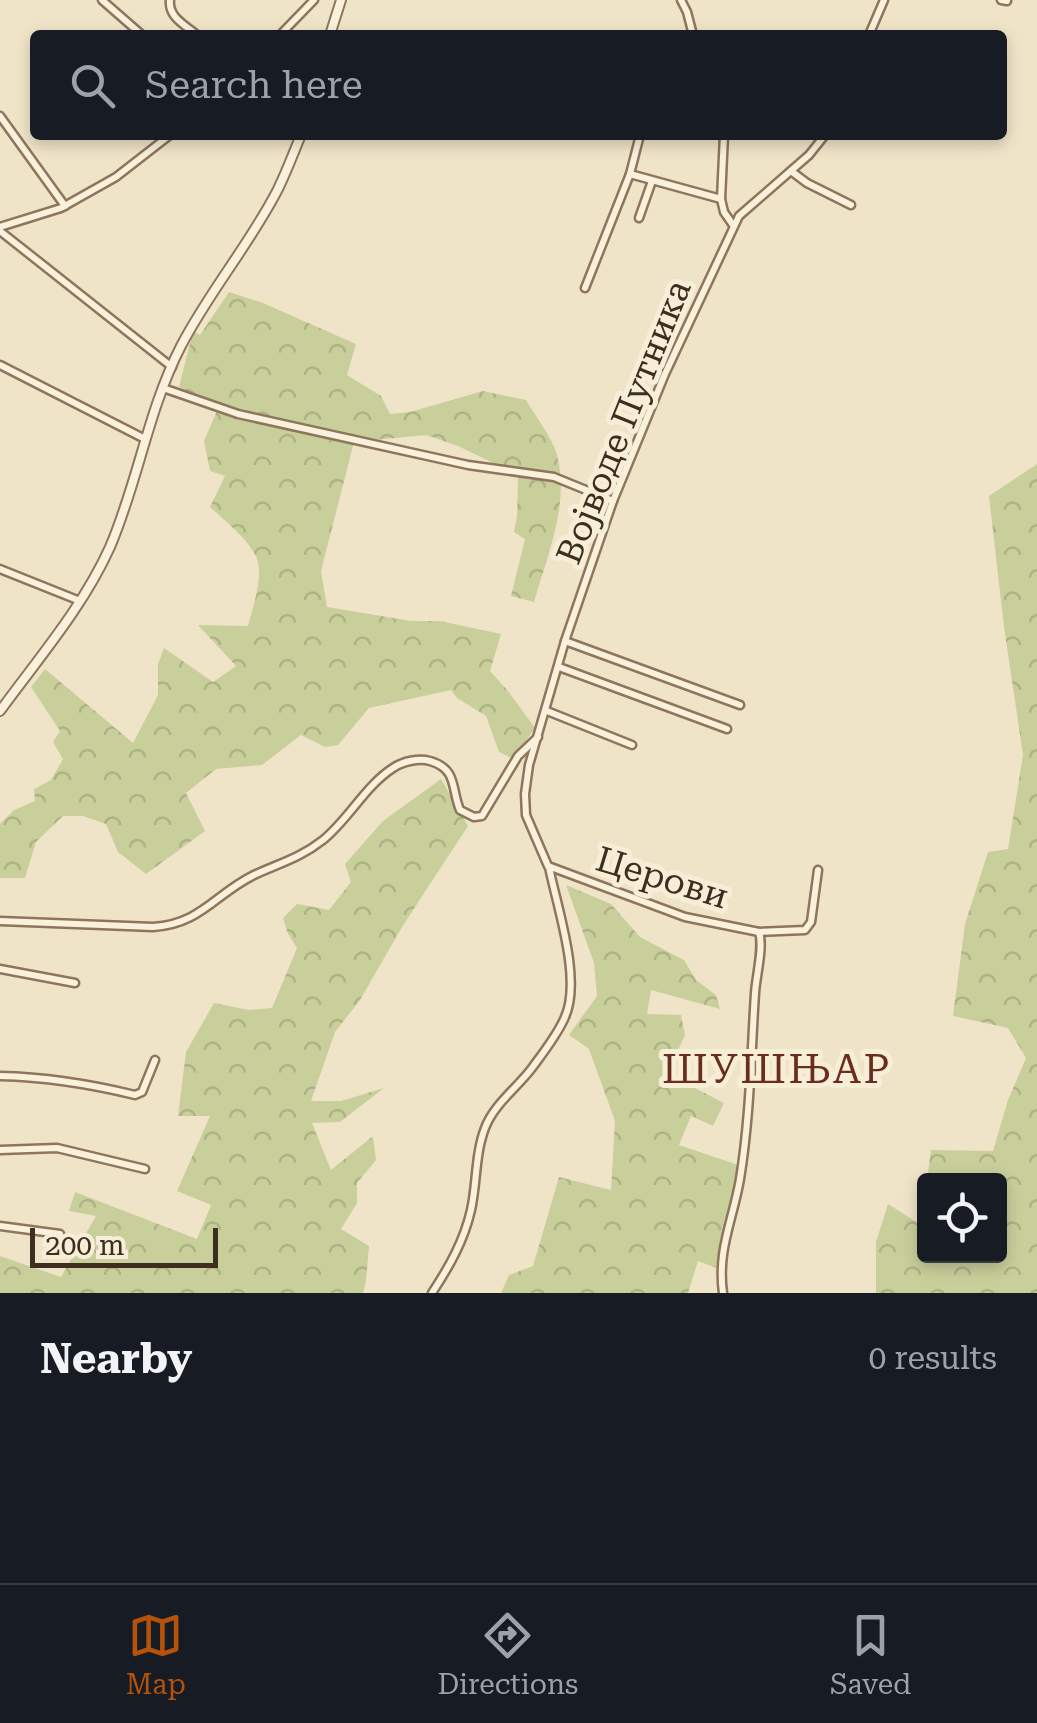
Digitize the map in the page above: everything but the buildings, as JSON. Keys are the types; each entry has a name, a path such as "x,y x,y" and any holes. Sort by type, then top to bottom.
{"street":[{"path":"102,0 136,30"},
{"path":"170,0 169,9 191,30"},
{"path":"285,30 314,0"},
{"path":"332,30 341,0"},
{"path":"681,0 692,30"},
{"path":"871,30 884,0"},
{"path":"0,116 65,206"},
{"path":"0,229 65,206 116,177 164,140"},
{"path":"0,711 80,601 112,543 172,366 276,193 299,140"},
{"path":"585,288 630,174 639,140"},
{"path":"724,140 721,199 734,226"},
{"name":"Војводе Путника","path":"530,765 565,642 614,501 665,374 739,216 791,172 821,140"},
{"path":"791,172 851,205"},
{"path":"630,174 721,199"},
{"path":"639,218 652,180"},
{"path":"0,229 172,366"},
{"path":"0,366 145,439"},
{"path":"163,388 238,414 468,465 554,476 614,501"},
{"path":"0,569 80,601"},
{"path":"565,642 740,705"},
{"path":"559,667 727,729"},
{"path":"546,711 632,745"},
{"path":"0,921 173,926 195,916 252,876 293,860 325,838 394,767 408,762 427,760 448,771 460,810 474,817 482,816 518,756 538,736"},
{"name":"Церови","path":"530,765 526,815 548,866 684,917 759,932 802,931 809,926 818,870"},
{"path":"432,1293 454,1258 466,1229 486,1124 532,1068 566,1017 572,973 548,866"},
{"path":"723,1293 720,1266 740,1181 747,1120 759,932"},
{"path":"0,970 75,983"},
{"path":"0,1076 36,1076 135,1096 142,1092 156,1060"},
{"path":"0,1150 57,1148 145,1169"},
{"path":"0,1226 60,1234"}],"green space":[{"path":"229,292 356,344 347,375 381,396 390,414 483,391 526,400 557,455 561,492 555,530 534,602 511,596 525,539 514,532 518,475 426,435 354,442 321,571 327,607 411,621 440,621 501,634 490,671 535,728 513,759 499,752 486,716 451,690 369,708 338,745 325,747 301,735 262,765 216,769 186,793 205,831 146,874 118,852 106,824 83,816 63,816 36,842 25,878 0,878 0,824 14,810 35,801 34,789 51,780 63,759 53,742 60,731 31,687 45,669 133,743 158,695 158,664 164,648 213,682 236,666 198,625 248,626 258,586 258,562 245,540 210,507 225,476 210,471 204,441 219,406 179,387 193,331 200,335"},
{"path":"1037,464 1037,1293 876,1293 876,1242 888,1204 917,1222 917,1263 1007,1263 1007,1173 928,1173 931,1150 993,1151 1026,1058 1008,1028 953,1016 965,924 988,852 1008,849 1023,755 989,496"},
{"path":"441,779 468,826 360,1000 335,1032 311,1101 341,1101 384,1088 340,1122 312,1123 331,1170 373,1136 376,1160 357,1183 357,1203 341,1229 369,1246 363,1293 0,1293 0,1256 61,1277 96,1216 69,1211 75,1192 197,1239 211,1205 177,1191 210,1116 178,1116 186,1052 214,1003 249,1010 272,1008 297,948 283,918 297,904 329,910 351,882 345,864 383,821"},
{"path":"566,885 611,904 640,937 684,960 696,980 716,995 720,1009 651,990 647,1014 681,1015 685,1035 669,1070 724,1103 713,1126 691,1116 679,1145 738,1165 716,1268 698,1261 688,1293 501,1293 509,1275 533,1266 559,1177 611,1190 615,1121 589,1049 569,1035 597,996 594,963"}],"district":[{"name":"ШУШЊАР","path":"777,1069"}]}
